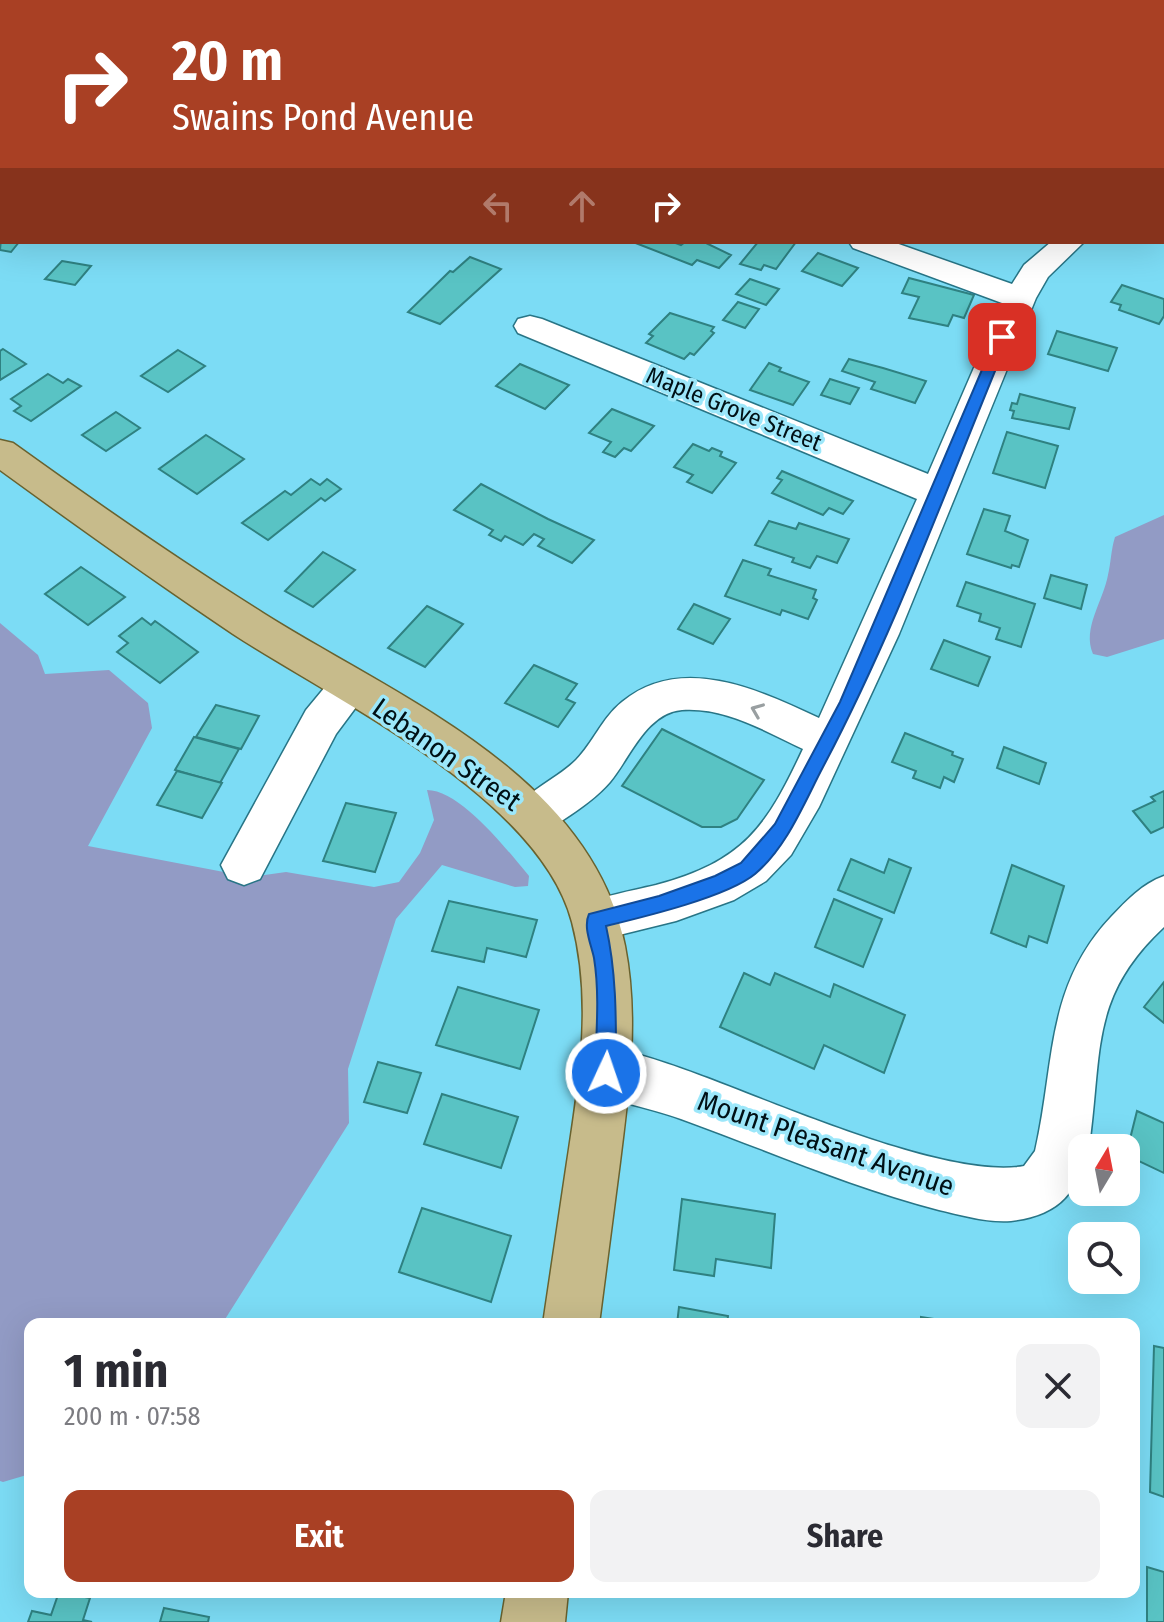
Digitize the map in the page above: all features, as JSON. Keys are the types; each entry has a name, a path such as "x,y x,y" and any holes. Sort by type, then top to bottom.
{"main road":[{"name":"Lebanon Street","path":"0,452 226,610 476,767 534,816 576,874 595,920 604,960 607,994 606,1073 572,1318"},
{"path":"533,1622 536,1598"}],"street":[{"path":"870,244 1020,298"},
{"path":"595,920 659,905 748,869 793,812 889,611 1020,298 1035,272 1067,244"},
{"name":"Maple Grove Street","path":"530,326 938,493"},
{"path":"244,865 321,722 350,687"},
{"path":"534,816 584,781 637,712 672,693 720,697 829,742"},
{"name":"Mount Pleasant Avenue","path":"606,1073 677,1092 929,1182 1017,1197 1038,1189 1057,1164 1064,1137 1075,1038 1090,983 1118,938 1164,897"}],"shaded area":[{"path":"1164,515 1164,639 1107,657 1093,654 1090,634 1115,537"},
{"path":"0,623 38,655 45,674 109,670 148,703 152,728 88,846 250,877 286,872 374,887 399,882 420,853 434,820 427,790 454,800 469,811 529,876 528,886 515,887 442,865 396,919 348,1069 349,1123 226,1318 24,1318 24,1476 0,1481"}],"building":[{"path":"1,244 17,244 11,252 0,250"},
{"path":"638,244 708,244 731,255 719,268 697,260 692,265"},
{"path":"756,244 795,244 776,269 764,265 761,270 740,264"},
{"path":"818,253 858,268 842,286 802,271"},
{"path":"470,257 501,269 440,324 408,312 450,271 453,272"},
{"path":"62,261 91,266 75,285 45,279"},
{"path":"909,278 974,295 964,318 953,315 948,326 909,318 919,297 902,293"},
{"path":"750,279 779,289 766,305 736,294"},
{"path":"1122,285 1164,299 1164,316 1159,324 1119,310 1121,305 1111,302"},
{"path":"738,302 759,309 745,328 723,320"},
{"path":"670,313 714,327 711,331 714,333 694,355 690,353 684,359 646,343 653,336 649,334"},
{"path":"1057,331 1117,348 1108,371 1048,354"},
{"path":"3,349 26,364 0,380 0,351"},
{"path":"178,350 205,366 168,392 141,376"},
{"path":"849,359 926,381 915,403 871,389 875,382 842,371"},
{"path":"769,363 781,368 779,371 809,382 793,405 750,390"},
{"path":"520,364 569,385 545,409 496,386"},
{"path":"48,374 63,383 68,379 81,386 31,421 14,411 21,406 11,399"},
{"path":"830,379 859,388 850,404 821,395"},
{"path":"1020,394 1075,408 1069,429 1012,418 1012,403 1017,404"},
{"path":"612,409 654,426 631,451 624,448 615,457 603,452 611,442 589,433"},
{"path":"116,412 140,428 106,451 82,435"},
{"path":"1007,432 1058,446 1045,488 993,473"},
{"path":"206,435 244,459 197,494 159,469"},
{"path":"693,444 709,451 712,448 722,452 720,456 736,463 712,493 687,482 693,475 674,467"},
{"path":"782,471 853,501 843,514 829,508 823,515 772,493 782,480 777,478"},
{"path":"311,479 320,485 327,479 341,489 325,501 321,498 268,540 242,523 285,491 291,495"},
{"path":"481,484 594,540 572,563 538,546 544,539 534,534 523,545 505,536 501,541 489,535 493,530 454,510"},
{"path":"984,509 1010,516 1005,531 1028,540 1019,567 1012,565 1011,568 967,554"},
{"path":"769,521 796,529 799,523 849,539 837,563 817,556 810,568 792,562 794,558 755,545"},
{"path":"323,552 355,570 313,607 285,591"},
{"path":"743,560 771,569 768,575 816,590 813,598 817,600 808,619 782,610 780,615 725,596"},
{"path":"81,567 125,597 88,625 45,594"},
{"path":"1051,575 1087,585 1081,609 1044,598"},
{"path":"966,582 1035,604 1021,647 996,639 1000,628 979,621 981,614 957,606"},
{"path":"694,604 730,619 713,644 678,629"},
{"path":"427,606 463,624 425,667 388,648"},
{"path":"142,618 151,625 155,621 198,652 160,683 117,652 128,643 119,636"},
{"path":"944,640 990,657 978,686 931,669"},
{"path":"534,665 577,684 566,699 575,703 558,727 505,703"},
{"path":"216,705 259,716 241,749 196,737"},
{"path":"662,729 764,780 737,819 721,827 702,827 622,786"},
{"path":"905,733 963,759 954,782 944,777 940,788 913,778 916,771 892,762"},
{"path":"194,737 239,749 220,783 175,770"},
{"path":"1004,747 1046,763 1039,784 997,768"},
{"path":"177,771 222,783 202,818 157,805"},
{"path":"1164,791 1164,827 1151,833 1133,811 1155,801 1151,797"},
{"path":"346,803 396,813 375,872 323,861"},
{"path":"851,859 884,873 889,859 911,868 894,913 838,890"},
{"path":"1012,865 1064,886 1047,943 1029,936 1026,947 991,933"},
{"path":"834,899 882,919 863,967 815,947"},
{"path":"449,901 537,920 526,957 487,948 484,962 432,951"},
{"path":"744,973 770,985 775,973 830,997 834,984 905,1015 884,1073 824,1045 814,1069 720,1027"},
{"path":"1164,982 1164,1023 1144,1007"},
{"path":"458,987 539,1010 520,1069 436,1045"},
{"path":"378,1062 421,1073 407,1113 364,1102"},
{"path":"442,1094 518,1117 501,1168 424,1144"},
{"path":"1137,1111 1164,1123 1164,1173 1140,1162 1140,1134 1131,1134"},
{"path":"682,1199 775,1214 771,1268 716,1259 714,1276 674,1270"},
{"path":"422,1208 511,1236 491,1302 399,1272"},
{"path":"679,1307 728,1316 728,1318 678,1318"},
{"path":"1154,1346 1164,1348 1164,1497 1150,1492"},
{"path":"1147,1567 1164,1572 1164,1622 1147,1622"},
{"path":"57,1598 90,1598 83,1620 92,1622 28,1622 32,1611 51,1615"},
{"path":"164,1608 209,1617 208,1622 160,1622"}],"route":[{"path":"606,1073 607,994 604,960 595,920 659,905 722,882 748,869 781,830 813,775 848,703 1002,337"}]}
